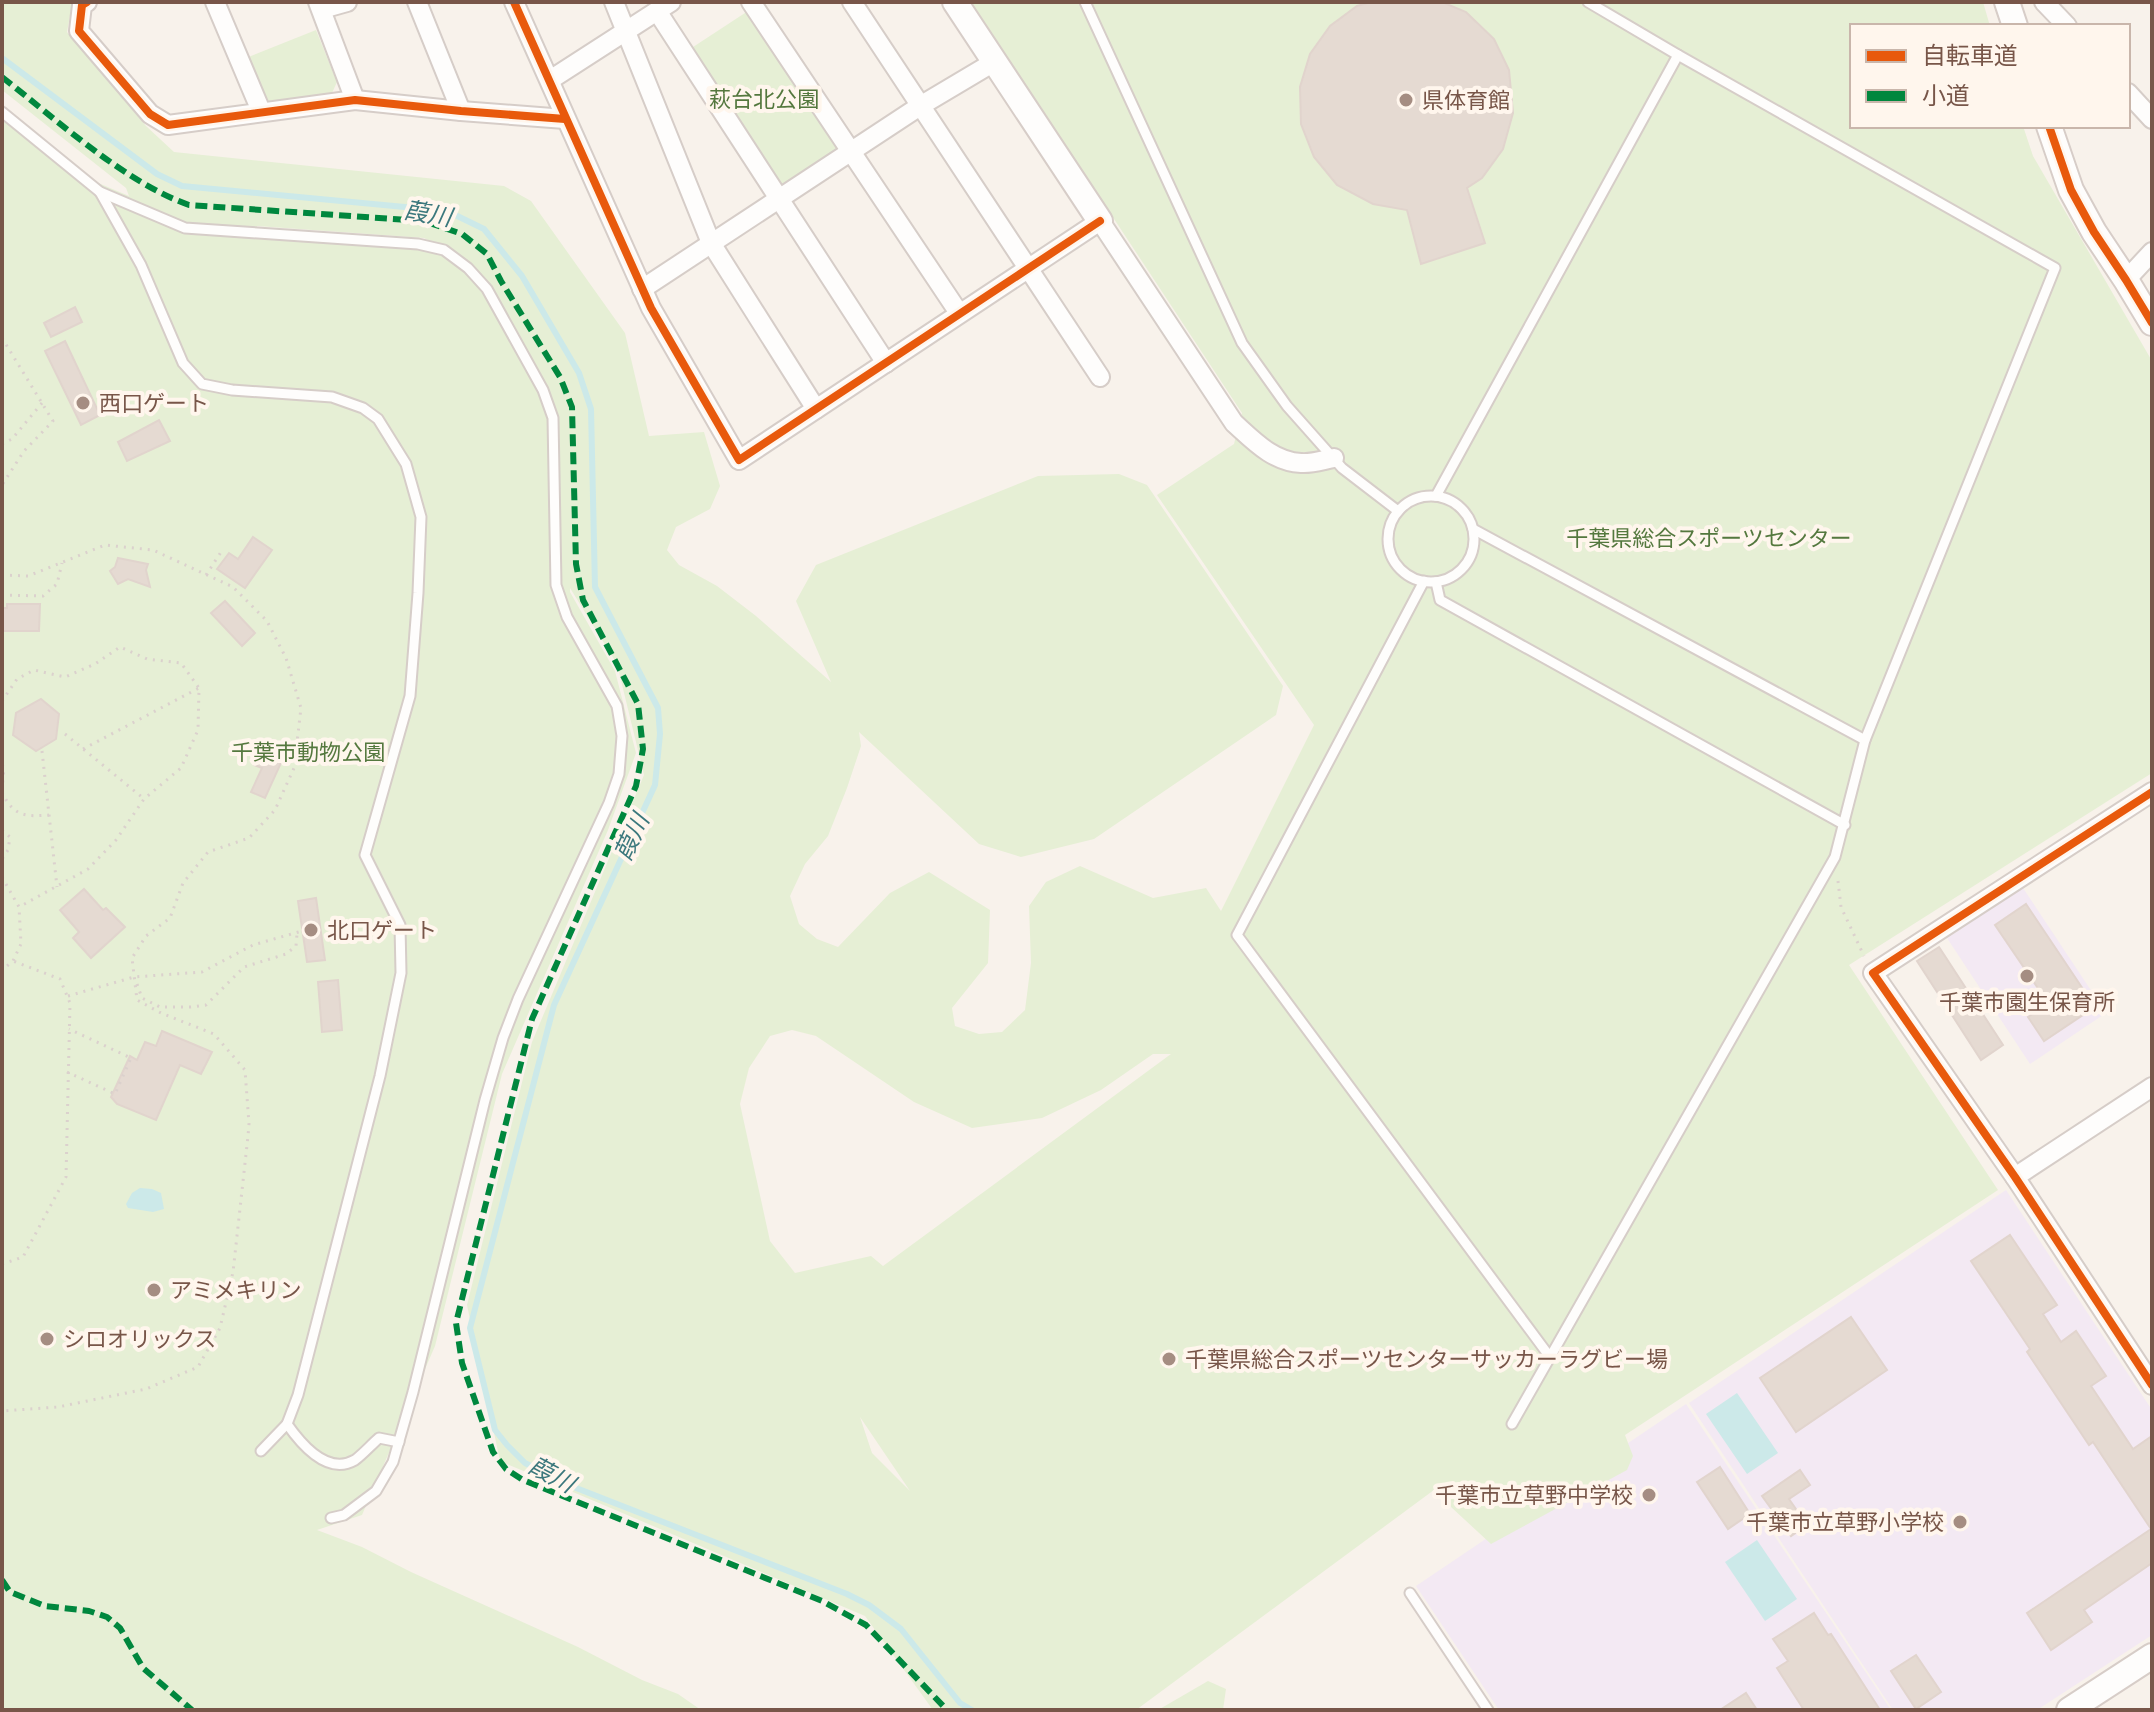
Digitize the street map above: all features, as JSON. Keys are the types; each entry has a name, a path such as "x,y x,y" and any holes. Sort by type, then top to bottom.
{"street":[{"path":"87,2 82,5 79,31 150,114 168,125 355,100 565,119"},
{"path":"215,2 261,111"},
{"path":"347,2 320,6 355,100"},
{"path":"417,2 461,111"},
{"path":"514,2 651,308 739,460 1100,221"},
{"path":"614,2 711,243 816,409"},
{"path":"751,2 959,313"},
{"path":"852,2 1100,377"},
{"path":"955,2 1234,423 1262,448 1286,462 1304,464 1334,458"},
{"path":"2007,2 2014,24"},
{"path":"2044,2 2065,24"},
{"path":"550,80 664,7 886,363"},
{"path":"642,289 920,106 994,62"},
{"path":"2130,95 2152,119"},
{"path":"2050,128 2071,190 2152,323"},
{"path":"2126,280 2152,252"},
{"path":"2149,799 1873,973 2015,1177 2152,1385"},
{"path":"2015,1177 2152,1087"},
{"path":"2069,1710 2152,1656"}],"lane":[{"path":"1085,2 1242,343 1287,406 1342,468 1398,511"},
{"path":"1512,1424 1835,857 1865,740 2055,268 1588,2"},
{"path":"1436,496 1678,55"},
{"path":"2,112 100,192 185,228 418,244 444,250 468,268 487,289 543,390 553,418 556,585 567,617 617,706 622,736 619,774 609,803 503,1038 393,1462 376,1491 344,1515 331,1518"},
{"path":"100,192 141,265 183,363 202,384 232,390 332,397 363,408 378,419 406,464 421,517 410,696 365,855 400,925 401,973 373,1105 298,1395 287,1424 261,1451"},
{"path":"1419,497 1444,497 1458,504 1473,529 1474,548 1468,562 1456,574 1436,582 1417,580 1404,573 1396,565 1388,547 1390,524 1398,511 1419,497"},
{"path":"1473,529 1865,740"},
{"path":"1424,581 1237,935 1550,1357"},
{"path":"1436,582 1440,600 1845,825"},
{"path":"287,1424 313,1455 334,1464 353,1461 379,1438 399,1442"},
{"path":"1410,1593 1488,1710"}],"path":[{"path":"2,338 53,421 24,451 2,485"},
{"path":"2,444 12,439 42,403"},
{"path":"2,575 28,576 105,545 153,550 233,587 267,621 286,658 301,708 294,768 275,810 249,838 208,852 183,883 170,918 146,936 132,958 137,1000 214,1034 245,1070 248,1136 233,1272 220,1328 198,1367 146,1389 58,1407 2,1411"},
{"path":"206,575 223,549"},
{"path":"2,595 43,596 57,584 62,563"},
{"path":"2,701 17,679 34,670 65,677 95,664 120,647 147,659 181,663 199,688 198,730 181,768 144,799 116,840 88,869 19,907"},
{"path":"83,749 199,688"},
{"path":"65,734 144,799"},
{"path":"42,751 57,887"},
{"path":"2,765 2,791 8,805 25,815 49,815"},
{"path":"2,806 8,805"},
{"path":"2,830 10,837 8,850 2,859"},
{"path":"1835,857 1841,907 1873,973"},
{"path":"2,877 19,907 21,944 13,961 2,970"},
{"path":"68,996 134,977 202,972 253,945 300,932 296,946 286,954 244,967 206,1005 160,1007 142,998 134,977"},
{"path":"2,1264 23,1257 66,1177 70,1003 60,979 13,961"},
{"path":"67,1072 115,1094 131,1058 69,1029"}],"shaded area":[{"name":"千葉市園生保育所","path":"2023,888 2106,1013 2030,1064 1947,938"},
{"name":"千葉市立草野小学校","path":"2006,1190 2152,1410 2152,1635 2037,1710 1893,1710 1689,1403"},
{"name":"千葉市立草野中学校","path":"1686,1404 1891,1710 1499,1710 1416,1586"}],"green space":[{"path":"2,2 79,2 72,5 67,32 146,126 174,152 504,186 531,201 625,333 649,436 704,432 720,486 710,509 676,527 667,550 679,565 717,586 756,616 831,682 796,601 816,565 1038,476 1119,474 1147,485 1283,686 1276,715 1094,839 1021,857 979,844 859,732 861,746 828,836 805,864 790,896 799,924 817,939 838,947 890,893 929,872 990,910 988,963 952,1008 955,1026 979,1034 1002,1032 1025,1010 1031,963 1029,906 1046,882 1080,866 1153,898 1206,888 1221,911 1314,725 1157,495 1234,444 1242,413 971,2 1983,2 1989,24 1850,24 1850,128 2024,128 2033,156 2152,361 2152,773 1849,965 1998,1190 1625,1435 1633,1456 1627,1470 1491,1544 1451,1507 1438,1487 1136,1710 933,1710 865,1616 500,1461 467,1305 532,1042 644,775 617,664 570,588 615,671 636,753 608,830 502,1074 435,1346 362,1515 317,1530 362,1547 578,1647 642,1680 678,1694 701,1710 2,1710 2,108 65,169 129,196 126,188 2,90","holes":["257,226 424,238 436,244","792,1030 816,1036 914,1102 972,1128 1042,1118 1101,1090 1153,1054 1171,1054 883,1266 871,1256 795,1273 770,1241 740,1104 749,1068 770,1036","860,1417 910,1491 872,1453"]},
{"name":"萩台北公園","path":"748,11 838,149 780,187 690,49"},
{"path":"316,30 337,82 332,93 270,101 262,98 246,58"},
{"path":"1208,1681 1226,1689 1223,1710 1158,1710"}],"water":[{"path":"140,1188 161,1193 164,1209 153,1212 128,1208 126,1204 132,1193"},
{"path":"1737,1393 1778,1453 1747,1474 1706,1414"},
{"path":"1757,1540 1797,1599 1765,1621 1725,1562"}],"building":[{"name":"県体育館","path":"1371,2 1442,2 1466,12 1494,39 1509,70 1513,113 1503,149 1482,178 1467,188 1485,243 1421,264 1407,210 1373,204 1337,185 1314,157 1301,124 1300,87 1310,54 1330,26 1357,6"},
{"path":"75,307 82,322 51,337 44,323"},
{"path":"65,341 100,415 81,425 45,351"},
{"path":"159,420 170,441 127,461 118,442"},
{"path":"253,537 272,550 245,588 217,569 229,553 238,559"},
{"path":"118,558 148,564 146,570 150,587 128,579 118,584 110,571"},
{"path":"225,601 255,633 242,646 211,613"},
{"path":"7,604 40,604 39,631 2,631 2,608 7,608"},
{"path":"41,699 59,714 56,739 36,751 13,735 16,713"},
{"path":"263,743 285,754 265,798 251,792 262,768 254,765"},
{"path":"84,889 103,910 106,908 125,927 91,958 73,938 79,932 60,910"},
{"name":"北口ゲート","path":"316,898 325,960 307,962 298,901"},
{"path":"2026,904 2095,1007 2044,1041 2028,1017 2048,1003 1995,925"},
{"path":"1939,947 2003,1045 1981,1060 1917,961"},
{"path":"338,980 342,1030 322,1032 318,982"},
{"path":"162,1031 212,1052 201,1074 180,1065 156,1120 117,1104 111,1097 130,1056 137,1060 145,1042 156,1046"},
{"path":"2010,1235 2057,1305 2043,1314 2061,1342 2076,1331 2106,1376 2091,1386 2133,1449 2152,1436 2152,1563 2084,1610 2092,1622 2051,1650 2027,1613 2151,1529 2093,1442 2089,1445 1971,1261"},
{"path":"1851,1317 1887,1370 1796,1432 1760,1378"},
{"path":"1720,1467 1750,1514 1728,1529 1697,1482"},
{"path":"1800,1470 1810,1485 1789,1499 1807,1525 1791,1536 1762,1496"},
{"path":"1814,1613 1880,1710 1804,1710 1777,1668 1788,1661 1773,1639"},
{"path":"1916,1655 1941,1692 1916,1709 1891,1671"},
{"path":"1746,1693 1757,1710 1720,1710"}],"waterway":[{"name":"葭川","path":"2,58 157,174 182,186 447,211 484,229 522,276 579,373 591,409 595,587 658,708 660,734 655,785 554,1005 470,1328 495,1430 525,1463 566,1484 869,1605 901,1629 960,1703 972,1710"}],"marked path":[{"path":"2,77 116,166 165,195 189,205 424,221 462,234 487,254 560,377 572,407 576,564 583,600 638,704 643,749 636,786 532,1019 456,1323 462,1363 493,1452 506,1469 523,1480 822,1601 866,1625 947,1710"},
{"path":"2,1580 10,1592 45,1606 89,1611 107,1617 120,1628 143,1668 192,1710"}],"cycle path":[{"path":"87,2 82,5 79,31 150,114 168,125 355,100 565,119"},
{"path":"514,2 651,308 739,460 1100,221"},
{"path":"2050,128 2071,190 2152,323"},
{"path":"2152,792 1873,973 2015,1177 2152,1385"}],"place":[{"name":"県体育館","path":"1406,100"},
{"name":"西口ゲート","path":"83,403"},
{"name":"北口ゲート","path":"311,930"},
{"name":"千葉市園生保育所","path":"2027,976"},
{"name":"アミメキリン","path":"154,1290"},
{"name":"シロオリックス","path":"47,1339"},
{"name":"千葉県総合スポーツセンターサッカーラグビー場","path":"1169,1359"},
{"name":"千葉市立草野中学校","path":"1649,1495"},
{"name":"千葉市立草野小学校","path":"1960,1522"}],"park label":[{"name":"千葉県総合スポーツセンター","path":"1709,538"},
{"name":"千葉市動物公園","path":"308,752"}]}
